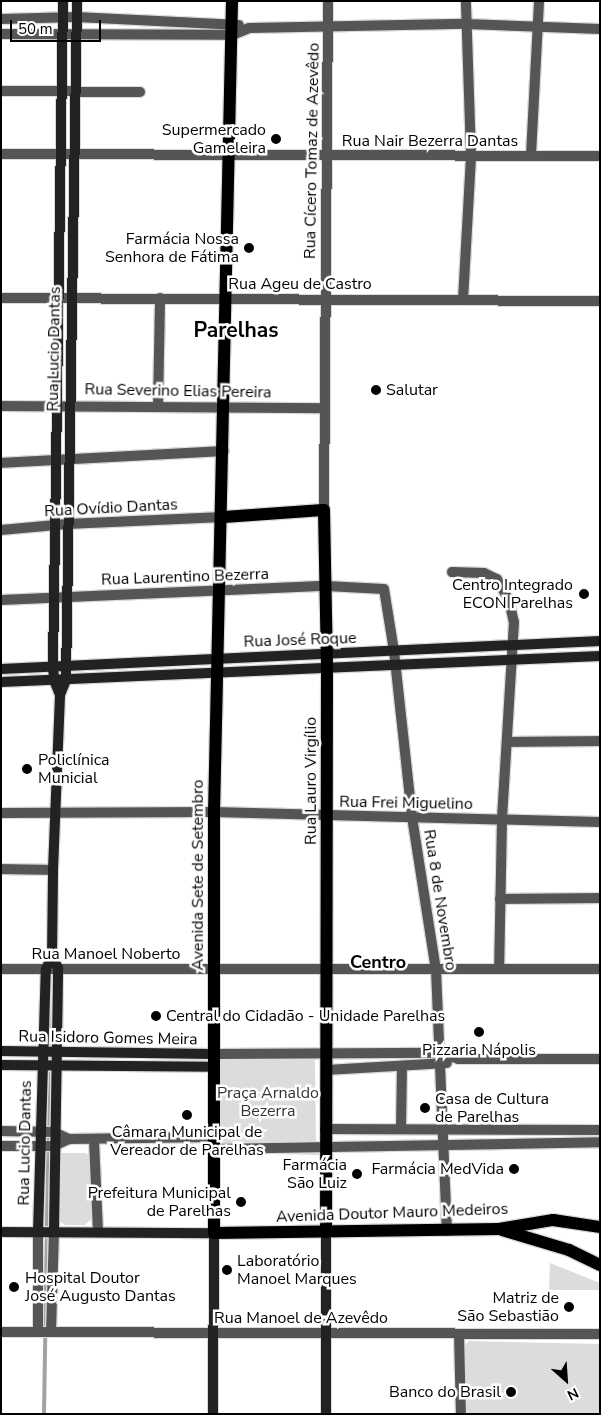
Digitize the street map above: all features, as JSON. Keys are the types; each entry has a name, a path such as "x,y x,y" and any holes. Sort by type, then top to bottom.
{"main road":[{"name":"Avenida Sete de Setembro","path":"214,1233 214,812 223,517 232,1"},
{"path":"223,517 324,510"},
{"name":"Rua Lauro Virgílio","path":"324,510 327,655 326,1232"},
{"name":"Avenida Doutor Mauro Medeiros","path":"214,1233 447,1231 499,1229 553,1220 577,1221 600,1227"},
{"path":"499,1229 569,1250 600,1264"}],"street":[{"name":"Rua Lucio Dantas","path":"38,1332 42,1052 46,969 52,956 53,870 60,696 66,680 68,457 63,405 58,298 63,1"},
{"name":"Rua Lucio Dantas","path":"60,696 54,680 53,666 56,459 63,405 70,298 77,1"},
{"name":"Rua Cícero Tomaz de Azevêdo","path":"324,510 328,1"},
{"path":"463,300 471,155 466,1"},
{"path":"531,155 536,27 539,1"},
{"path":"1,19 76,17 232,29"},
{"path":"1,34 466,24 600,28"},
{"path":"1,91 140,92"},
{"name":"Rua Nair Bezerra Dantas","path":"1,154 74,153 125,157 600,156"},
{"name":"Rua Ageu de Castro","path":"1,298 326,298 600,301"},
{"path":"158,406 160,298"},
{"name":"Rua Severino Elias Pereira","path":"1,406 325,408"},
{"path":"1,463 68,457 224,451"},
{"name":"Rua Ovídio Dantas","path":"1,530 68,524 223,517"},
{"path":"452,572 484,573 497,579 513,612 508,742 502,819 498,969"},
{"name":"Rua Laurentino Bezerra","path":"1,600 55,596 220,592 326,586 370,588"},
{"name":"Rua 8 de Novembro","path":"370,588 384,589 396,666 412,818 436,970 446,1145 447,1231"},
{"name":"Rua José Roque","path":"1,669 600,641"},
{"name":"Rua José Roque","path":"1,682 600,656"},
{"path":"126,662 126,677"},
{"path":"508,742 600,741"},
{"name":"Rua Frei Miguelino","path":"1,813 214,812 327,817 600,822"},
{"path":"1,870 53,870"},
{"path":"500,899 600,898"},
{"name":"Rua Lucio Dantas","path":"51,1332 58,968 52,956"},
{"name":"Rua Manoel Noberto","path":"1,969 326,971 600,969"},
{"name":"Rua Isidoro Gomes Meira","path":"1,1052 214,1054"},
{"path":"214,1054 326,1052 441,1053 458,1058 600,1059"},
{"path":"326,1070 442,1065 458,1058"},
{"name":"Rua Isidoro Gomes Meira","path":"1,1065 213,1067"},
{"path":"401,1129 402,1068"},
{"path":"325,1129 600,1130"},
{"path":"325,1147 429,1145 438,1142 445,1129"},
{"path":"1,1130 54,1132 69,1139 325,1147 600,1142"},
{"path":"1,1146 54,1146 69,1139"},
{"path":"94,1140 98,1232"},
{"path":"1,1232 214,1233 213,1414"},
{"path":"326,1232 326,1414"},
{"name":"Rua Manoel de Azevêdo","path":"1,1332 600,1334"},
{"path":"459,1334 461,1414"}],"green space":[{"name":"Praça Arnaldo Bezerra","path":"319,1050 315,1061 316,1144 320,1155 217,1153 221,1145 221,1061 215,1051"},
{"path":"61,1153 86,1153 91,1158 92,1218 85,1225 65,1225 59,1221 58,1155"},
{"path":"550,1263 600,1283 600,1290 549,1290"},
{"path":"469,1341 600,1344 600,1414 466,1414 464,1346"}],"waterway":[{"path":"44,1414 50,1014"}],"place":[{"name":"Supermercado Gameleira","path":"276,139"},
{"name":"Farmácia Nossa Senhora de Fátima","path":"249,248"},
{"name":"Salutar","path":"376,390"},
{"name":"Centro Integrado ECON Parelhas","path":"584,594"},
{"name":"Policlínica Municial","path":"27,769"},
{"name":"Central do Cidadão - Unidade Parelhas","path":"156,1016"},
{"name":"Pizzaria Nápolis","path":"479,1032"},
{"name":"Casa de Cultura de Parelhas","path":"425,1108"},
{"name":"Câmara Municipal de Vereador de Parelhas","path":"187,1115"},
{"name":"Farmácia MedVida","path":"514,1169"},
{"name":"Farmácia São Luiz","path":"357,1174"},
{"name":"Prefeitura Municipal de Parelhas","path":"241,1202"},
{"name":"Laboratório Manoel Marques","path":"227,1270"},
{"name":"Hospital Doutor José Augusto Dantas","path":"14,1287"},
{"name":"Matriz de São Sebastião","path":"569,1307"},
{"name":"Banco do Brasil","path":"511,1392"}],"district":[{"name":"Parelhas","path":"236,330"},
{"name":"Centro","path":"378,962"}]}
